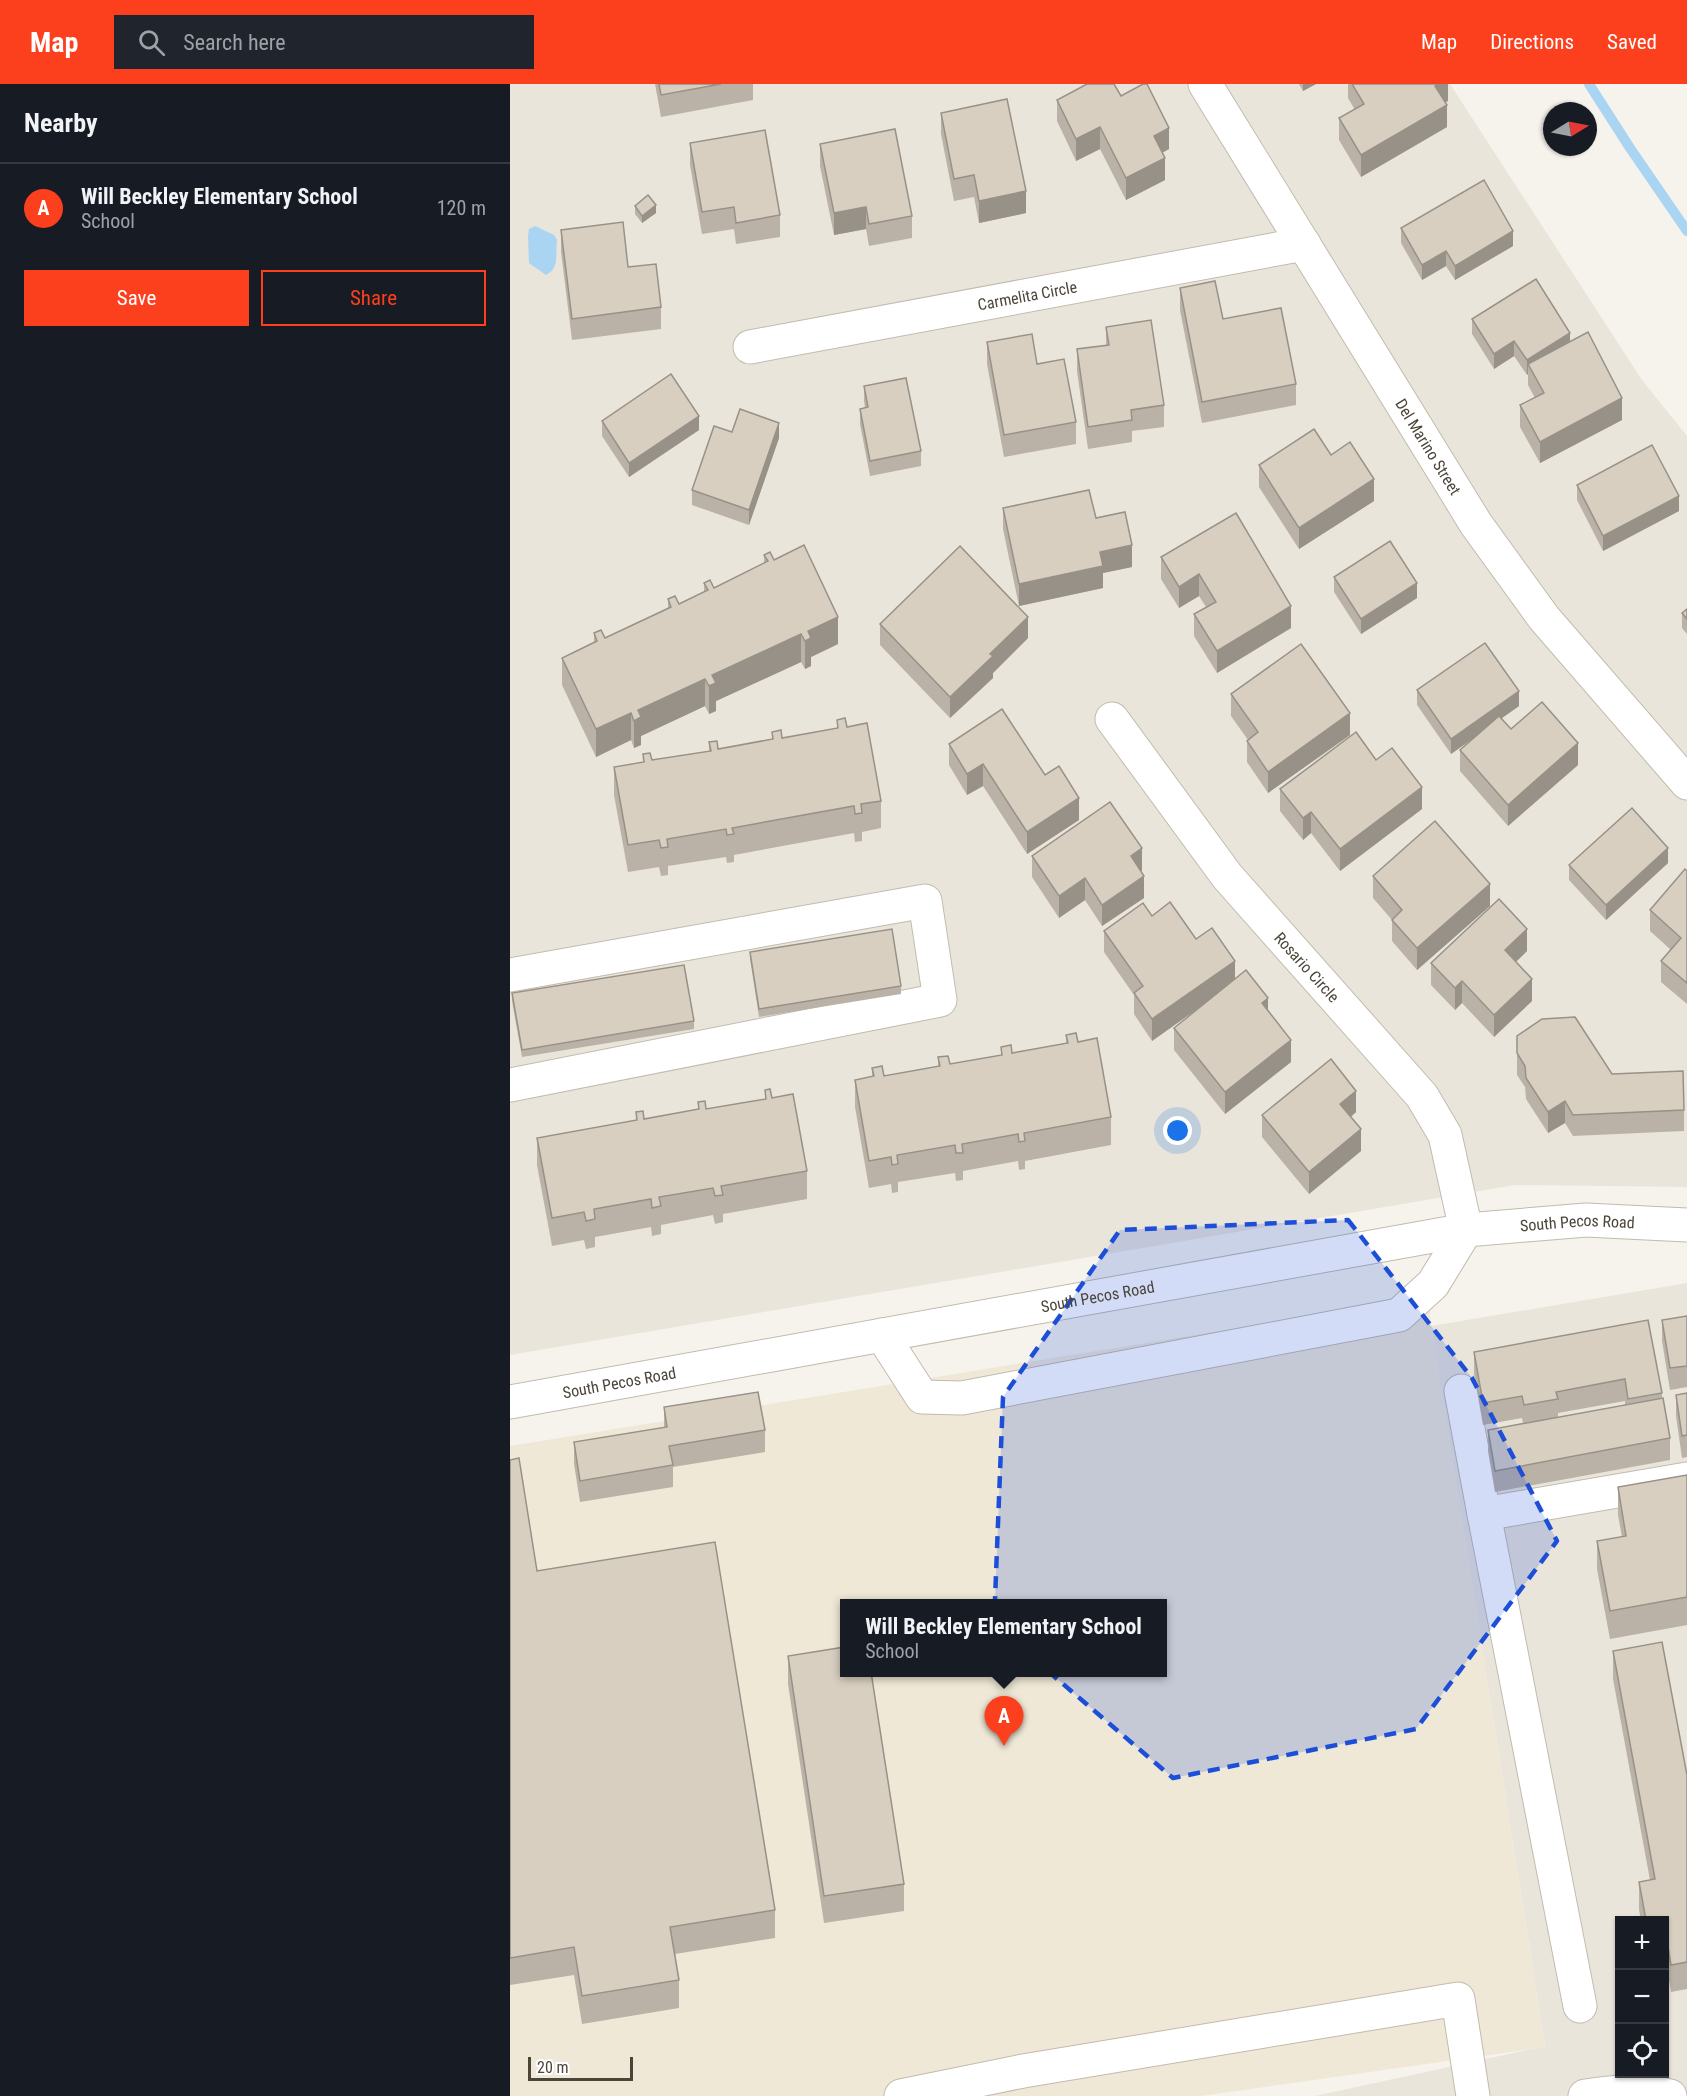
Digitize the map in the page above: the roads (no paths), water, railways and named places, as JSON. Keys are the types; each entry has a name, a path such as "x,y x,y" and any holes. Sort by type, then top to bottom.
{"street":[{"name":"Del Marino Street","path":"1205,84 1476,524 1544,618 1687,783"},
{"name":"Carmelita Circle","path":"750,347 1304,244"},
{"name":"Rosario Circle","path":"1112,719 1227,876 1422,1096 1445,1135 1466,1230"},
{"path":"510,975 925,902 939,1000 510,1085"},
{"name":"South Pecos Road","path":"510,1401 1466,1230 1586,1220 1687,1225"},
{"path":"882,1335 922,1397 962,1398 1399,1315 1433,1284 1466,1230"},
{"path":"1461,1391 1580,2007"},
{"path":"1484,1514 1687,1479"},
{"path":"916,2095 1023,2071 1458,1999 1473,2096"},
{"path":"1586,2096 1618,2091 1659,2093 1671,2096"}],"water":[{"path":"535,226 554,235 557,240 555,265 546,275 529,263 529,229"}],"waterway":[{"path":"1589,84 1687,231"}],"place":[{"name":"Will Beckley Elementary School","path":"1004,1746"}]}
